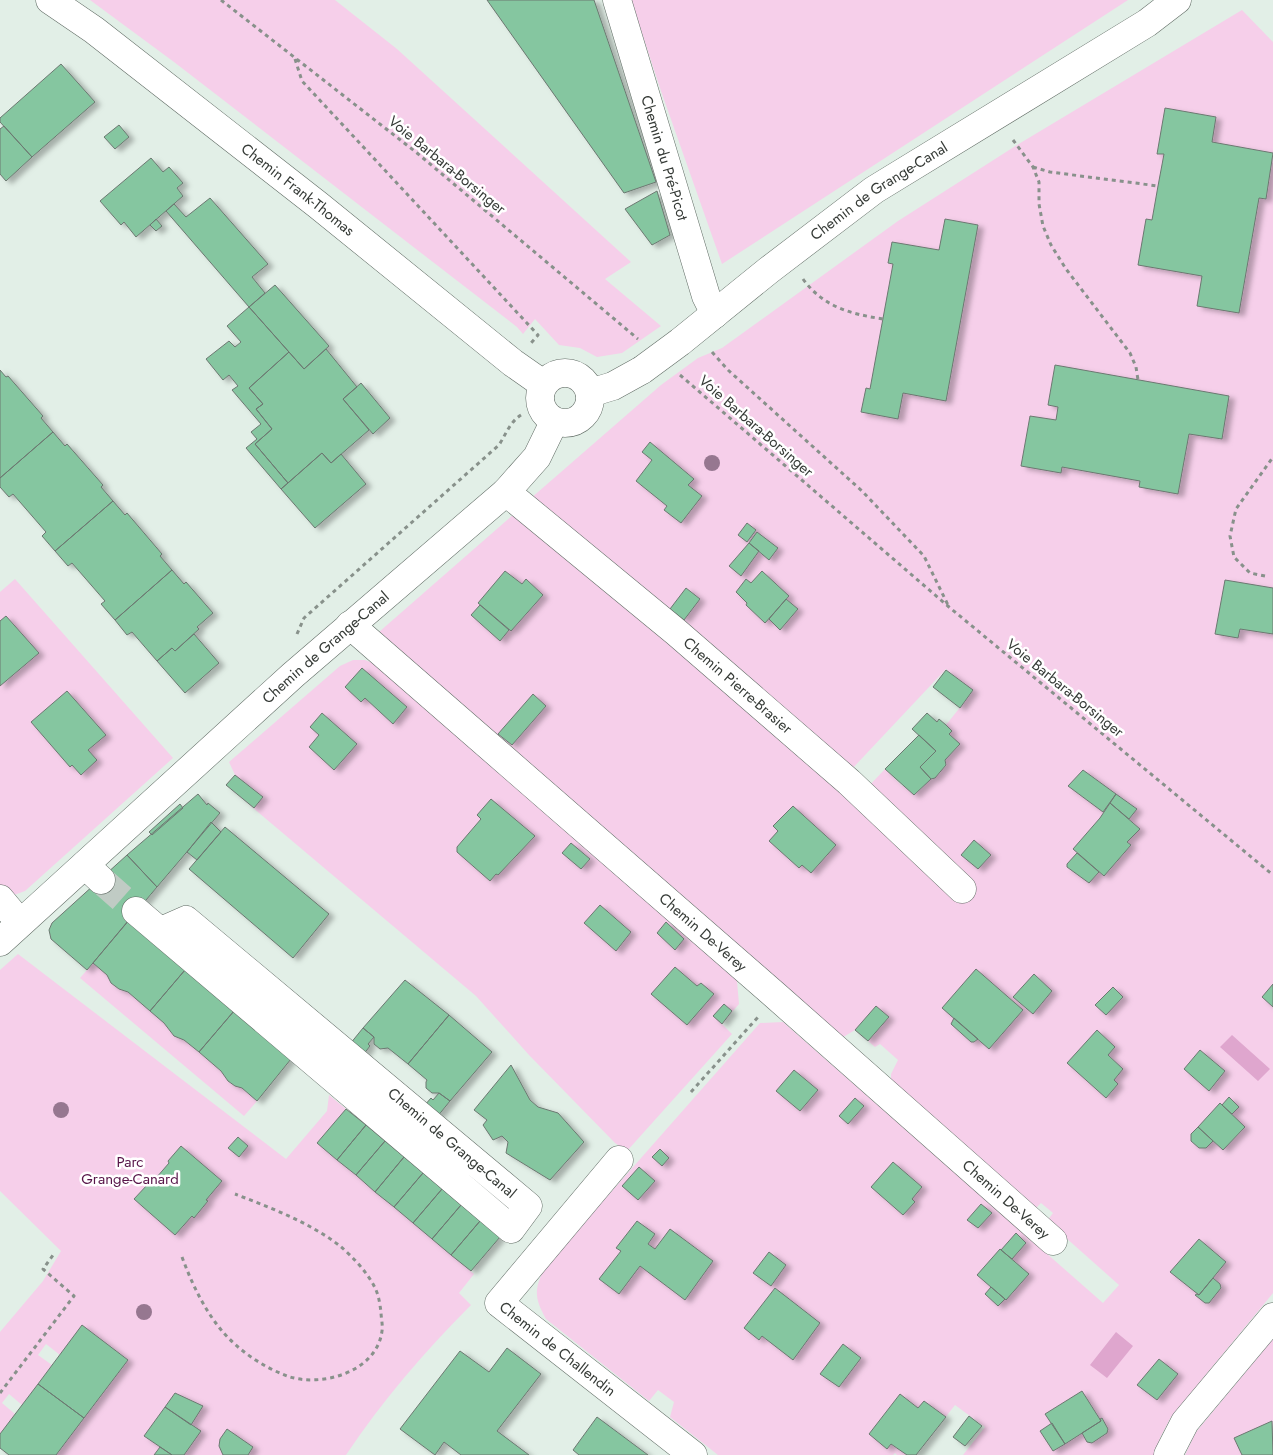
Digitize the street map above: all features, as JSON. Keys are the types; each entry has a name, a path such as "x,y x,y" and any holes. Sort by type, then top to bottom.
{"street":[{"name":"Chemin Frank-Thomas","path":"50,0 102,36 318,205 513,363 543,384"},
{"name":"Chemin du Pré-Picot","path":"617,0 706,296 715,314"},
{"name":"Chemin de Grange-Canal","path":"590,393 613,386 643,357 680,342 769,270 874,190 1147,23 1177,0"},
{"path":"560,373 569,373 578,377 586,384 590,393 590,404 585,414 576,421 566,424 554,422 547,417 539,401 543,384 550,377 560,373"},
{"name":"Chemin de Grange-Canal","path":"0,942 20,923 93,872 350,625 506,492 537,457 554,422"},
{"name":"Chemin Pierre-Brasier","path":"506,492 676,632 849,782 962,889"},
{"name":"Chemin De-Verey","path":"350,625 776,996 1053,1241"},
{"path":"0,899 20,923"},
{"name":"Chemin de Grange-Canal","path":"136,911 511,1229 528,1206 186,920 161,931"},
{"name":"Chemin de Challendin","path":"619,1160 499,1303 693,1455"},
{"path":"1168,1455 1185,1422 1273,1317"}],"path":[{"name":"Voie Barbara-Borsinger","path":"221,0 417,153 643,357"},
{"path":"295,58 302,81 538,335 526,348"},
{"path":"1013,140 1033,167 1039,182 1039,204 1043,226 1051,245 1066,269 1130,353 1136,367 1138,380"},
{"path":"1033,167 1050,172 1158,186"},
{"path":"801,276 820,298 838,309 883,319"},
{"path":"709,348 728,370 862,491 924,556 949,607"},
{"name":"Voie Barbara-Borsinger","path":"680,375 949,607 1273,875"},
{"path":"294,642 304,618 499,445 512,421 521,415"},
{"path":"1265,576 1250,573 1234,557 1230,536 1236,509 1273,457"},
{"path":"691,1092 776,996"},
{"path":"182,1258 201,1301 223,1332 250,1356 286,1376 311,1380 345,1374 356,1368 375,1350 382,1331 380,1302 376,1290 357,1263 341,1247 313,1229 281,1212 235,1194"},
{"path":"0,1393 74,1296 43,1269 53,1255"}],"green space":[{"path":"90,0 335,0 397,49 631,262 605,279 661,326 622,353 597,357 580,348 559,345 535,319 523,334 517,327 174,62"},
{"path":"631,0 1128,0 722,264"},
{"path":"1242,10 1273,42 1273,1293 1171,1417 1160,1438 1155,1455 963,1455 985,1427 955,1405 916,1455 897,1455 895,1453 893,1455 718,1455 670,1417 674,1402 658,1390 649,1401 546,1319 539,1305 537,1288 545,1267 760,1023 783,1022 1103,1303 1119,1285 1047,1221 1053,1213 1041,1203 1036,1208 891,1083 891,1074 898,1060 880,1044 875,1047 855,1030 840,1039 379,632 514,514 868,787 885,769 902,786 935,777 946,765 949,734 952,731 946,725 973,691 946,669 851,770 530,499 661,385 698,358 722,348 898,221 1017,145"},
{"path":"15,579 173,758 25,891 14,895 4,891 0,886 0,592"},
{"path":"353,660 365,660 378,665 737,981 739,1004 722,1024 732,1034 627,1151 615,1143 529,1055 476,996 226,785 235,775 229,762 340,666"},
{"name":"Parc Grange-Canard","path":"18,954 286,1159 327,1111 329,1095 346,1109 318,1143 474,1274 459,1293 471,1305 405,1377 374,1415 346,1455 56,1455 127,1360 60,1355 46,1344 38,1355 52,1365 22,1405 9,1394 2,1403 15,1414 0,1434 0,1332 43,1281 61,1251 0,1191 0,970"},
{"path":"93,963 107,975 111,983 119,989 128,992 164,1023 174,1036 184,1040 221,1071 228,1081 242,1088 257,1101 244,1116 80,978"},
{"path":"1273,1339 1273,1455 1185,1455 1196,1432"}],"shaded area":[{"path":"1232,1035 1270,1069 1258,1081 1220,1047"},
{"path":"1116,1332 1133,1346 1107,1378 1090,1365"}],"building":[{"path":"487,0 594,0 656,182 624,193"},
{"path":"61,64 95,102 32,157 0,122 0,118"},
{"path":"1165,108 1216,117 1212,142 1273,153 1266,199 1259,198 1239,313 1197,306 1202,276 1138,265 1146,219 1152,220 1164,154 1157,154"},
{"path":"119,125 129,137 115,149 104,137"},
{"path":"4,126 32,157 6,181 0,174 0,129"},
{"path":"151,158 163,172 169,167 183,183 177,188 183,196 136,237 124,222 121,225 100,201"},
{"path":"657,191 670,235 652,245 625,209"},
{"path":"210,198 268,264 252,277 265,293 249,307 166,211 174,204 186,217"},
{"path":"156,219 162,226 156,231 150,225"},
{"path":"945,219 978,225 946,401 903,393 898,419 861,412 866,388 870,389 893,264 888,263 892,242 939,250"},
{"path":"275,285 329,346 304,369 249,307"},
{"path":"249,307 289,352 249,388 263,404 256,409 272,429 255,444 288,483 281,489 246,448 257,439 251,432 261,424 232,390 238,386 229,375 223,380 206,359 229,341 235,347 241,342 227,326"},
{"path":"326,349 357,387 343,399 369,430 331,463 322,453 288,483 255,444 272,429 256,409 263,404 249,388 289,352 304,369"},
{"path":"1055,365 1229,396 1222,439 1189,434 1178,494 1139,487 1140,481 1062,467 1061,473 1021,466 1030,416 1056,420 1058,407 1048,405"},
{"path":"0,370 6,377 8,376 43,416 41,418 53,432 0,478"},
{"path":"361,383 390,418 373,434 343,399"},
{"path":"53,432 65,446 67,444 103,485 101,487 113,501 55,551 42,536 46,532 13,494 9,497 0,487 0,478"},
{"path":"650,442 694,479 688,485 702,496 681,523 664,510 667,506 636,481 652,460 642,452"},
{"path":"322,453 331,463 341,454 366,484 315,528 281,489"},
{"path":"113,501 125,515 127,513 162,554 160,556 172,570 115,620 101,604 105,601 72,563 68,566 55,551"},
{"path":"747,523 756,530 747,542 738,535"},
{"path":"757,532 778,548 769,560 749,543"},
{"path":"749,543 759,551 741,576 729,566"},
{"path":"172,570 184,584 186,582 213,613 175,651 172,648 157,661 132,632 127,635 115,620"},
{"path":"505,571 522,584 526,579 543,595 511,631 478,603"},
{"path":"762,571 789,596 765,623 746,605 747,603 736,592 746,579 751,583"},
{"path":"1225,580 1273,588 1273,634 1240,629 1238,638 1215,634"},
{"path":"686,588 700,599 684,620 670,609"},
{"path":"786,599 798,609 780,630 769,619"},
{"path":"480,605 509,630 500,641 471,615"},
{"path":"6,616 39,653 0,686 0,621"},
{"path":"194,634 219,663 185,693 157,661 172,648 175,651"},
{"path":"362,668 407,707 393,724 365,698 361,702 345,687"},
{"path":"946,670 973,690 960,708 933,687"},
{"path":"67,691 106,735 88,750 97,760 81,775 72,765 70,767 31,722"},
{"path":"533,694 546,706 512,745 498,734"},
{"path":"322,713 357,744 334,770 309,747 319,735 310,727"},
{"path":"927,713 937,722 939,719 946,725 952,731 949,734 960,744 945,760 946,765 935,778 931,779 920,767 936,751 912,729"},
{"path":"919,735 936,751 920,767 931,779 914,795 885,769"},
{"path":"1083,770 1116,794 1103,812 1068,786"},
{"path":"235,775 263,797 254,808 226,785"},
{"path":"198,794 207,805 208,803 220,813 157,887 127,855"},
{"path":"1116,794 1137,809 1129,819 1110,803"},
{"path":"491,799 535,836 490,881 457,852 457,847 481,819 477,815"},
{"path":"1110,803 1140,829 1127,842 1131,845 1104,876 1073,849 1100,818"},
{"path":"180,804 183,808 152,835 149,832"},
{"path":"793,806 836,845 811,873 802,865 799,868 769,841 778,831 773,826"},
{"path":"211,822 221,832 197,860 187,852"},
{"path":"225,827 329,914 293,958 189,869"},
{"path":"974,840 991,855 978,869 961,855"},
{"path":"571,843 590,859 581,869 562,853"},
{"path":"1077,853 1099,872 1089,883 1067,867 1067,864"},
{"path":"127,855 157,887 87,970 51,939 49,930 52,923"},
{"path":"600,905 631,932 616,951 584,923"},
{"path":"128,921 185,970 150,1011 128,992 119,989 111,983 107,975 93,963"},
{"path":"666,922 684,939 675,950 657,933"},
{"path":"675,967 697,986 701,983 714,994 687,1025 651,994"},
{"path":"976,969 1023,1010 989,1049 942,1008"},
{"path":"185,970 234,1011 199,1052 184,1040 174,1036 164,1023 150,1011"},
{"path":"1034,974 1052,991 1033,1014 1013,997"},
{"path":"405,980 449,1015 408,1064 388,1048 380,1049 374,1044 374,1037 363,1028"},
{"path":"1273,984 1273,1007 1262,997"},
{"path":"1113,987 1123,997 1106,1015 1095,1005"},
{"path":"724,1004 732,1011 722,1024 713,1016"},
{"path":"876,1006 889,1017 868,1041 855,1030"},
{"path":"234,1011 291,1059 257,1101 242,1088 228,1081 221,1071 199,1052"},
{"path":"449,1015 492,1052 450,1101 439,1093 432,1093 426,1088 427,1080 408,1064"},
{"path":"954,1018 978,1039 971,1042 951,1024"},
{"path":"363,1028 374,1037 363,1055 350,1044"},
{"path":"1097,1030 1115,1047 1108,1055 1123,1069 1114,1080 1118,1084 1106,1098 1067,1063"},
{"path":"1200,1050 1225,1071 1209,1091 1184,1069"},
{"path":"511,1065 530,1100 538,1107 558,1113 584,1142 550,1180 506,1153 508,1142 502,1136 493,1140 483,1125 487,1120 474,1110"},
{"path":"794,1070 818,1090 800,1111 776,1091"},
{"path":"439,1093 450,1101 437,1117 424,1106"},
{"path":"1229,1097 1239,1107 1232,1114 1222,1105"},
{"path":"855,1098 864,1106 848,1124 839,1116"},
{"path":"1220,1103 1245,1127 1223,1150 1198,1127"},
{"path":"346,1109 366,1125 337,1160 317,1143"},
{"path":"366,1125 385,1141 356,1175 337,1160"},
{"path":"1198,1127 1213,1141 1206,1148 1199,1148 1191,1141 1191,1134"},
{"path":"238,1137 248,1146 239,1157 228,1148"},
{"path":"385,1141 404,1157 375,1192 356,1175"},
{"path":"181,1146 222,1181 194,1218 192,1216 175,1235 134,1199 148,1184 150,1185"},
{"path":"660,1149 669,1158 662,1166 652,1157"},
{"path":"404,1157 423,1173 394,1207 375,1192"},
{"path":"893,1162 922,1187 912,1199 915,1202 903,1215 871,1187"},
{"path":"639,1167 655,1181 638,1200 622,1186"},
{"path":"423,1173 442,1189 413,1223 394,1207"},
{"path":"442,1189 461,1205 432,1239 413,1223"},
{"path":"981,1204 992,1213 978,1228 967,1220"},
{"path":"461,1205 480,1221 451,1255 432,1239"},
{"path":"480,1221 500,1237 471,1271 451,1255"},
{"path":"637,1221 655,1234 648,1244 655,1249 670,1229 713,1261 685,1300 640,1266 619,1294 599,1279 621,1251 616,1248"},
{"path":"1016,1233 1026,1243 1012,1259 1001,1250"},
{"path":"1199,1239 1226,1262 1199,1295 1170,1272"},
{"path":"1000,1249 1029,1274 1006,1300 977,1275"},
{"path":"769,1252 786,1265 771,1286 753,1273"},
{"path":"1213,1278 1220,1284 1221,1288 1209,1303 1205,1303 1195,1295 1199,1295"},
{"path":"991,1287 1005,1299 998,1306 985,1294"},
{"path":"775,1288 820,1323 793,1360 762,1336 759,1340 744,1328"},
{"path":"82,1325 128,1360 84,1418 38,1384"},
{"path":"843,1344 861,1358 839,1387 820,1374"},
{"path":"507,1348 541,1374 497,1431 529,1455 461,1455 444,1442 435,1455 400,1429 460,1351 489,1372"},
{"path":"1159,1359 1178,1374 1157,1400 1137,1385"},
{"path":"38,1384 84,1418 56,1455 9,1455 0,1448 0,1434"},
{"path":"1082,1391 1101,1421 1065,1444 1045,1414"},
{"path":"175,1393 203,1406 191,1425 165,1407"},
{"path":"900,1394 918,1408 924,1401 946,1417 916,1455 907,1455 891,1444 887,1449 869,1434"},
{"path":"165,1407 201,1431 184,1455 172,1455 144,1436"},
{"path":"969,1416 982,1426 965,1446 953,1437"},
{"path":"597,1417 648,1455 579,1455 573,1450"},
{"path":"1102,1418 1108,1429 1107,1433 1092,1443 1087,1442 1082,1433 1101,1421 1100,1419"},
{"path":"1272,1421 1273,1455 1242,1455 1234,1438"},
{"path":"1052,1423 1065,1444 1053,1451 1040,1431"},
{"path":"227,1429 253,1447 248,1455 223,1455 219,1446 220,1439"},
{"path":"160,1447 172,1455 154,1455"}],"tunnel":[{"path":"101,880 136,911"}]}
